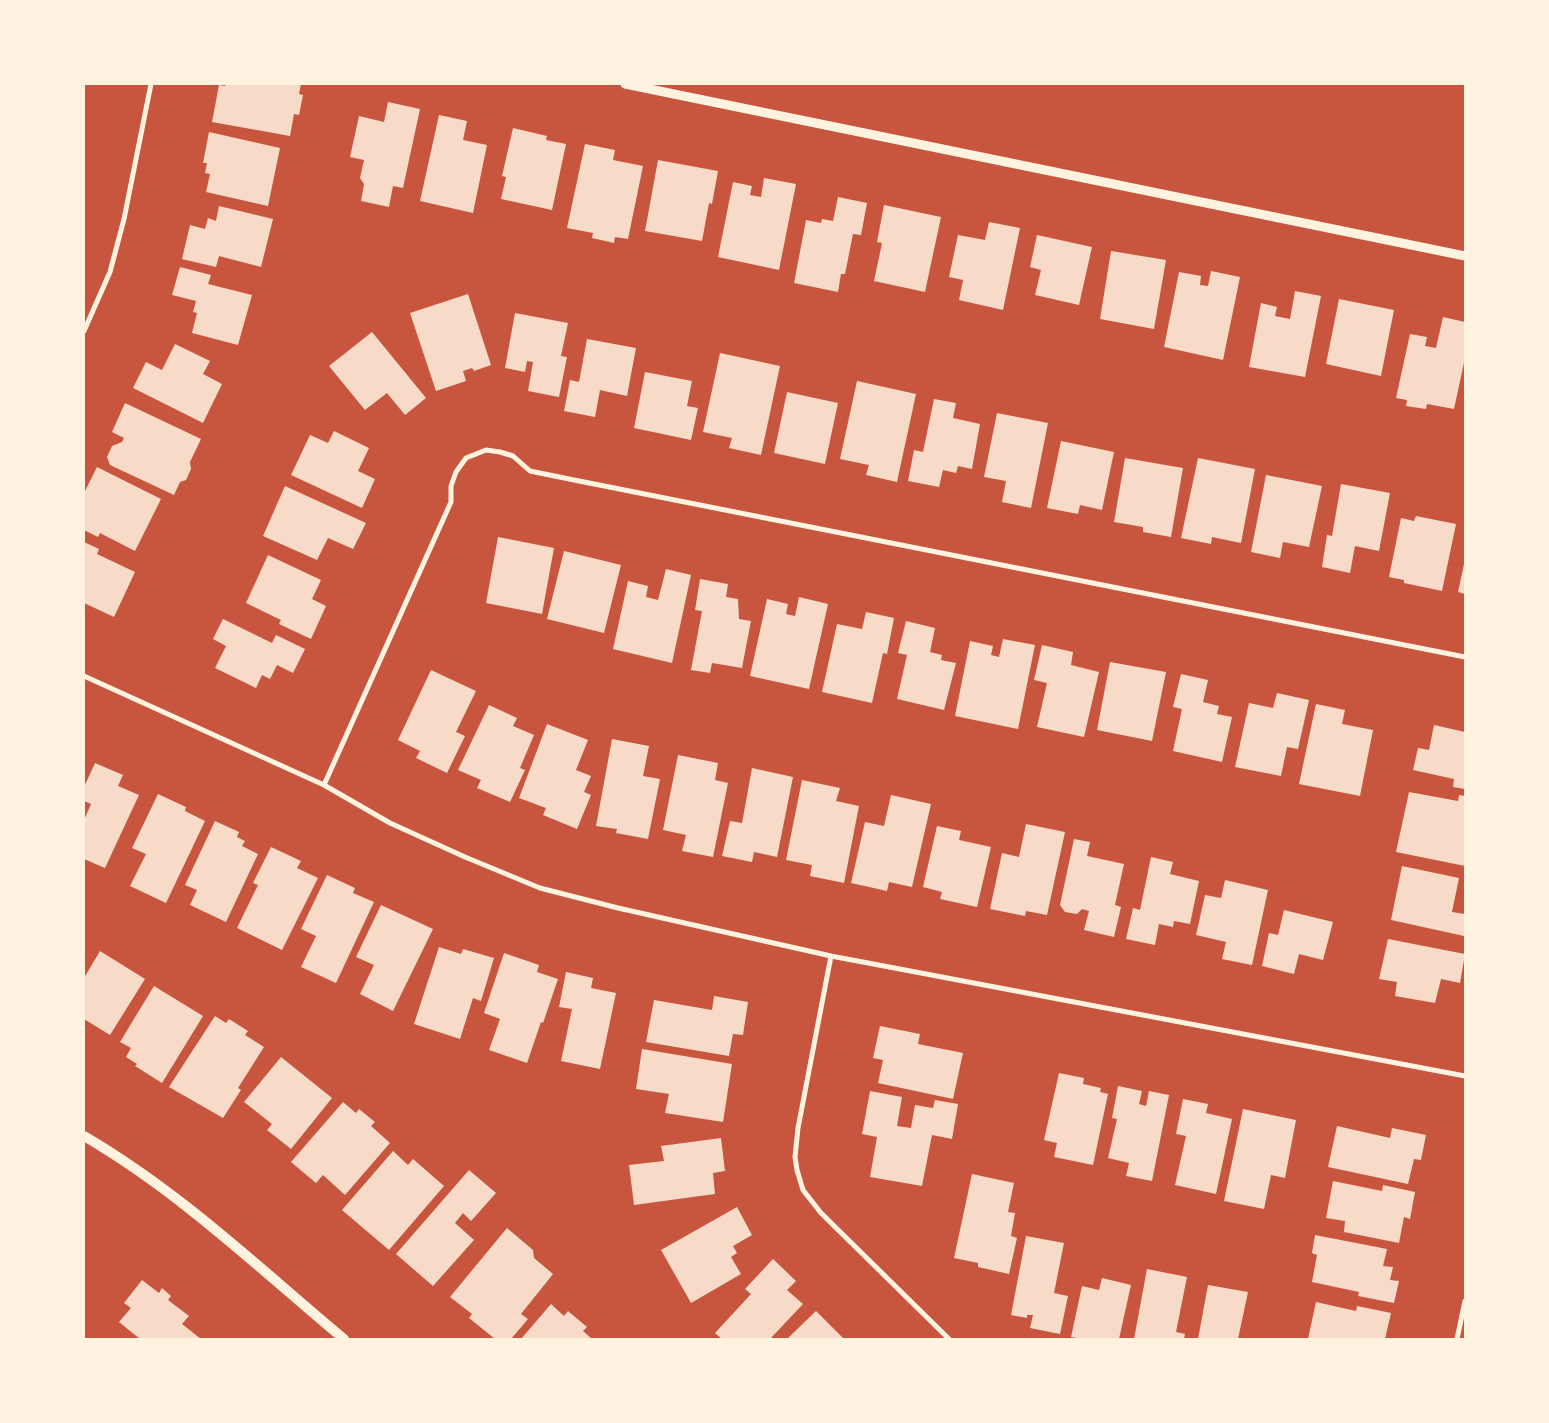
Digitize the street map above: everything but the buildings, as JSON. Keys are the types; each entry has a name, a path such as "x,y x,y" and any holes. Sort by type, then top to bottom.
{"main road":[{"path":"84,1136 162,1186 344,1339"}],"street":[{"path":"84,331 110,272 124,219 151,84"},
{"path":"625,84 1465,256"},
{"path":"324,785 451,502 451,486 456,472 466,458 486,450 513,456 530,470 565,478 1465,658"},
{"path":"84,676 324,785 390,822 465,857 540,888 618,908 831,956 1465,1076"},
{"path":"831,956 798,1128 795,1157 800,1181 803,1190 821,1213 949,1339"},
{"path":"1457,1339 1465,1301"}]}
